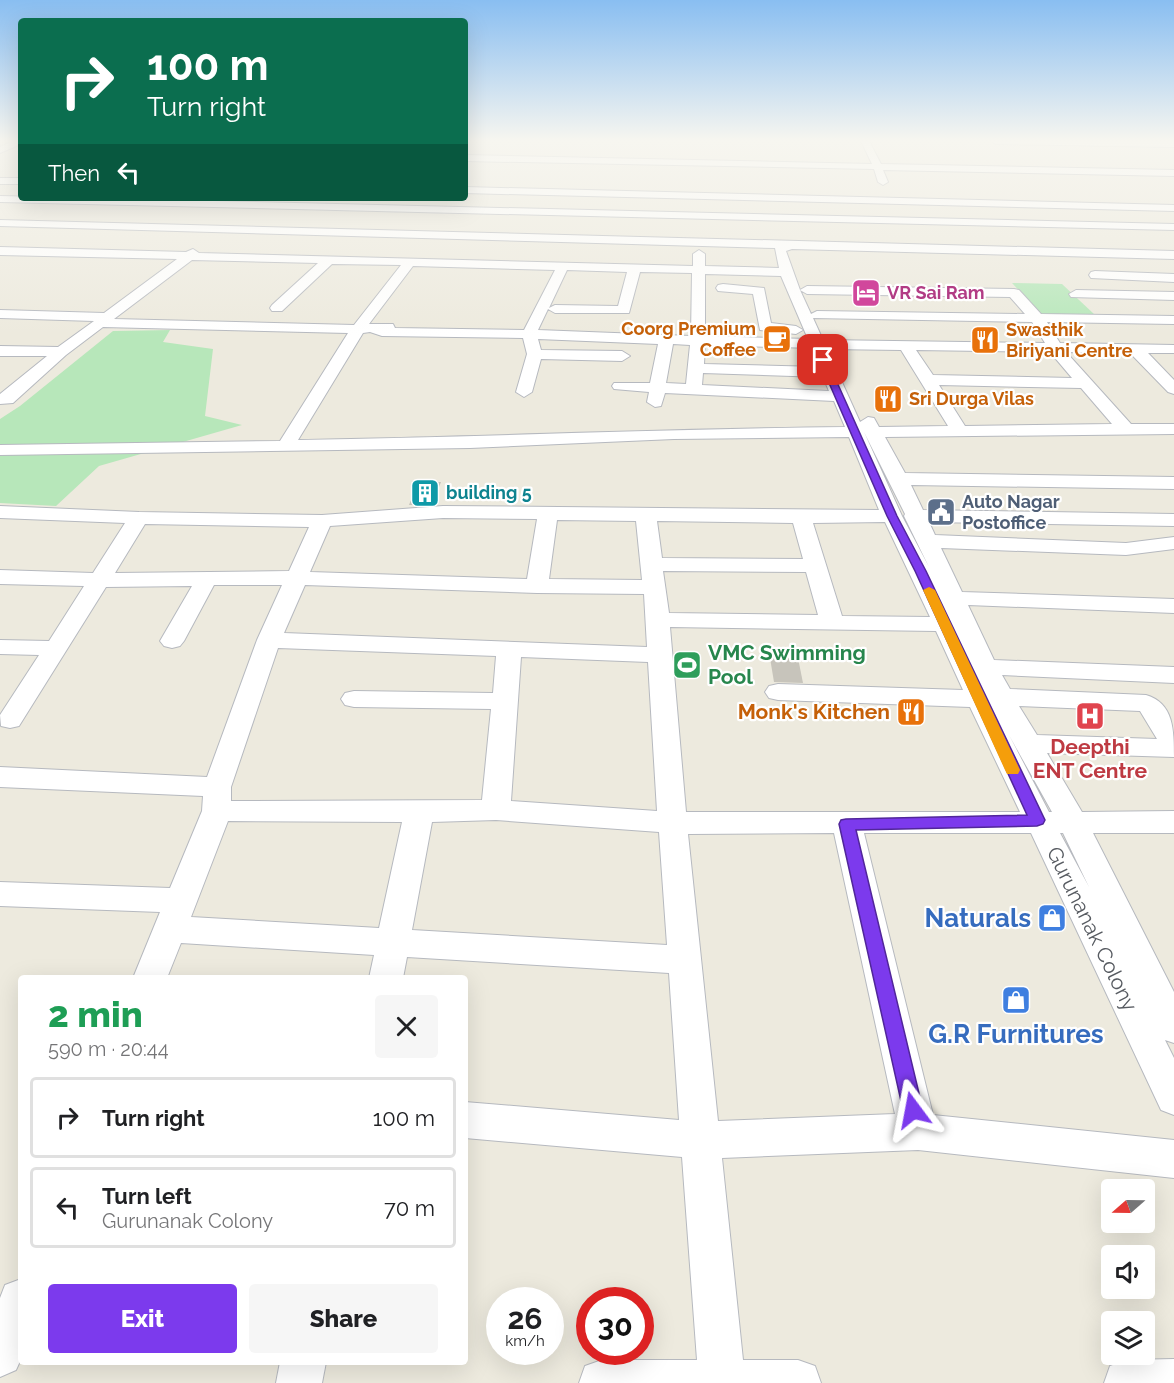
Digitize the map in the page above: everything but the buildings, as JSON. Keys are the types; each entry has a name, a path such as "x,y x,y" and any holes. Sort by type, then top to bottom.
{"street":[{"path":"163,206 1174,229"},
{"path":"2,401 61,352 228,230 255,206"},
{"path":"436,236 461,206"},
{"path":"897,206 907,222 917,248"},
{"path":"1072,206 1174,208"},
{"path":"1090,206 1116,227 1144,226 1174,229"},
{"path":"1116,207 1144,226"},
{"path":"0,223 917,248 1171,258"},
{"path":"655,405 698,341 698,242"},
{"name":"Gurunanak Colony","path":"1174,1028 1073,822 1028,744 990,698 944,624 902,513 864,432 820,338 786,272 780,250 785,246 790,250 807,290 820,338 829,372 839,396 864,432 899,479 902,513 927,541 954,598 963,623 986,668 990,698 1037,820 1079,898 1174,1098"},
{"path":"0,251 786,272"},
{"path":"277,308 328,261"},
{"path":"286,446 409,263"},
{"path":"524,392 533,360 529,334 563,266"},
{"path":"555,309 624,310 634,269"},
{"path":"1095,275 1174,278"},
{"path":"1065,284 1102,318"},
{"path":"699,288 756,290 759,292 765,327 820,338 908,349 1056,349"},
{"path":"807,290 1014,293 1037,318 1056,349 1125,428"},
{"path":"1076,294 1174,296"},
{"path":"0,314 366,329 381,332 529,334 605,339 698,341 820,338 1037,318 1174,320"},
{"path":"820,338 1056,349 1174,351"},
{"path":"600,362 605,339"},
{"path":"666,340 678,373 698,392 839,396"},
{"path":"908,349 960,431"},
{"path":"0,351 61,352"},
{"path":"1136,351 1174,389"},
{"path":"533,360 634,365 678,373 829,372"},
{"path":"618,404 620,386 634,365"},
{"path":"620,386 678,373"},
{"path":"929,380 1084,383"},
{"path":"0,450 470,443 674,434 1174,429"},
{"path":"0,440 244,439 264,445"},
{"path":"899,479 1174,483"},
{"path":"1052,481 1077,518"},
{"path":"0,512 139,518 322,521 443,512 801,517 902,513 1174,520"},
{"path":"537,586 548,514"},
{"path":"646,516 658,620 722,1382"},
{"path":"801,517 832,622"},
{"path":"10,720 139,518"},
{"path":"151,975 217,799 269,640 322,521"},
{"path":"927,541 1126,549 1174,543"},
{"path":"0,577 99,580 297,578 537,586 653,576 816,567"},
{"path":"172,641 206,580"},
{"path":"954,598 1174,606"},
{"path":"658,620 944,624"},
{"path":"269,640 660,655"},
{"path":"0,647 55,648"},
{"path":"496,810 509,650"},
{"path":"986,668 1174,675"},
{"path":"778,692 1146,703 1152,707 1174,746"},
{"path":"354,699 505,701"},
{"path":"1028,744 1174,746"},
{"path":"0,777 217,799 419,812 496,810 674,823 846,824 1037,820 1174,822"},
{"path":"387,975 419,812"},
{"path":"846,824 918,1132"},
{"path":"0,894 393,942 686,960"},
{"path":"468,1120 701,1140 918,1132 1174,1159"},
{"path":"0,1354 18,1309"},
{"path":"299,1383 302,1365"},
{"path":"1127,1383 1174,1382"},
{"path":"602,1383 798,1383"}],"green space":[{"path":"1012,283 1062,284 1095,315 1041,314"},
{"path":"170,330 163,342 213,349 205,416 242,425 99,466 56,506 0,503 0,419 20,406 113,331"}],"slow traffic":[{"path":"929,590 1013,770"}],"place":[{"name":"VR Sai Ram","path":"866,293"},
{"name":"Coorg Premium Coffee","path":"777,339"},
{"name":"Swasthik Biriyani Centre","path":"985,340"},
{"name":"Sri Durga Vilas","path":"888,399"},
{"name":"building 5","path":"425,493"},
{"name":"Auto Nagar Postoffice","path":"941,512"},
{"name":"VMC Swimming Pool","path":"687,665"},
{"name":"Monk's Kitchen","path":"911,712"},
{"name":"Deepthi ENT Centre","path":"1090,716"},
{"name":"Naturals","path":"1052,918"},
{"name":"G.R Furnitures","path":"1016,1000"}],"route":[{"path":"823,360 892,516 1037,820 846,824 913,1110"}]}
